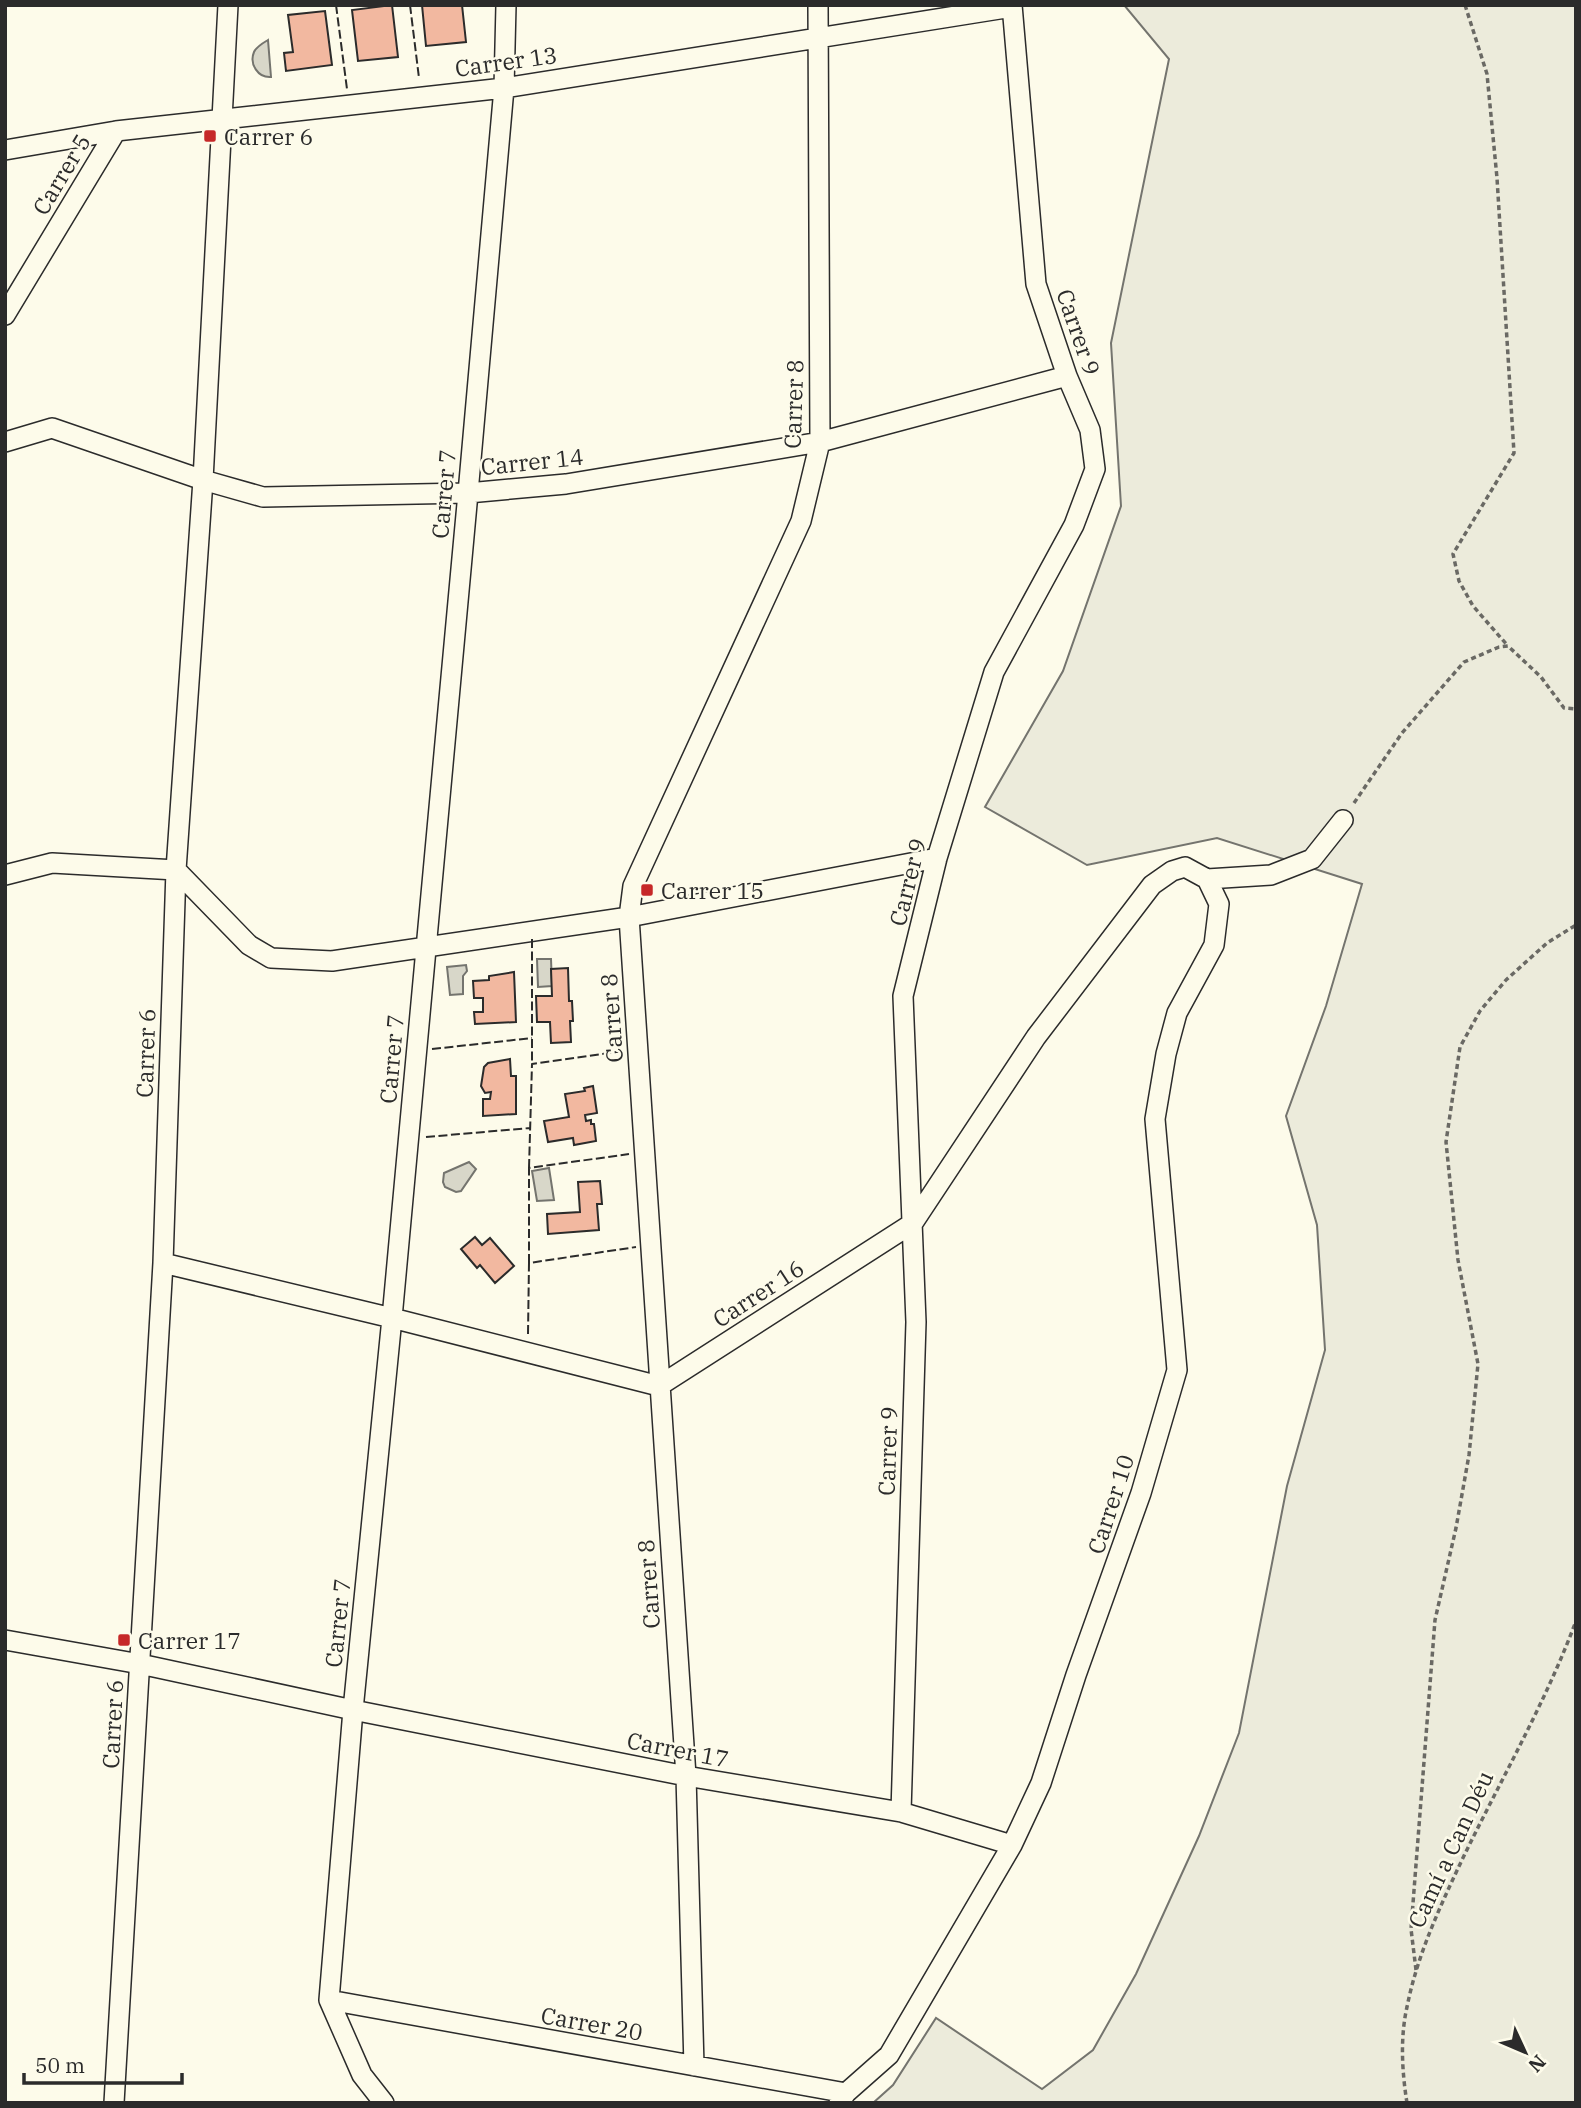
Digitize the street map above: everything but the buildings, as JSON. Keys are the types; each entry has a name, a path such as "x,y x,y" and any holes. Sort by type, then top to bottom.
{"street":[{"name":"Carrer 6","path":"114,2103 163,1263 176,870 203,480 228,5"},
{"name":"Carrer 7","path":"384,2103 362,2074 329,2000 353,1710 392,1318 504,88 506,5"},
{"name":"Carrer 8","path":"694,2066 686,1776 629,917 633,886 801,521 820,442 818,5"},
{"name":"Carrer 13","path":"5,150 116,131 504,88 1012,6"},
{"name":"Carrer 9","path":"901,1812 916,1322 903,996 937,858 994,672 1074,525 1095,469 1090,430 1067,376 1036,284 1012,6"},
{"name":"Carrer 5","path":"5,315 116,131"},
{"name":"Carrer 14","path":"5,442 52,428 203,480 262,497 468,492 566,484 820,442 1067,376"},
{"path":"1207,879 1271,875 1312,859 1343,820"},
{"path":"5,875 52,863 176,870 249,946 271,958 332,961 629,917 937,858"},
{"name":"Carrer 16","path":"659,1387 913,1223 1036,1037 1152,885 1172,871 1185,867 1207,879"},
{"name":"Carrer 10","path":"843,2098 889,2054 1012,1845 1041,1783 1076,1675 1141,1493 1177,1370 1155,1119 1166,1054 1177,1013 1214,945 1219,904 1207,879"},
{"path":"163,1263 392,1318 659,1387"},
{"name":"Carrer 17","path":"5,1640 140,1664 353,1710 686,1776 901,1812 1012,1845"},
{"name":"Carrer 20","path":"329,2000 694,2066 843,2098"}],"path":[{"path":"1465,5 1487,74 1497,178 1514,453 1453,554 1459,581 1473,606 1508,646 1541,677 1564,708 1576,709"},
{"path":"1343,820 1402,733 1464,662 1499,647 1508,646"},
{"path":"1416,1970 1411,1929 1435,1620 1469,1455 1478,1364 1458,1260 1446,1142 1460,1047 1480,1012 1506,980 1547,943 1576,925"},
{"name":"Camí a Can Déu","path":"1406,2103 1403,2046 1406,2009 1416,1970 1437,1913 1546,1689 1576,1621"}],"shaded area":[{"path":"1124,5 1576,5 1576,2103 873,2103 893,2085 936,2018 1042,2089 1093,2050 1136,1974 1199,1836 1239,1733 1287,1486 1325,1350 1317,1225 1286,1116 1326,1006 1362,884 1217,838 1087,865 985,807 1063,671 1121,506 1111,343 1169,59"},
{"path":"268,40 271,77 259,73 253,61 255,50"},
{"path":"537,959 551,959 552,986 538,987"},
{"path":"466,965 463,994 450,995 447,967"},
{"path":"469,1162 476,1169 461,1191 456,1192 445,1187 444,1173"},
{"path":"549,1168 554,1200 537,1201 532,1171"}],"fence":[{"path":"336,5 347,89"},
{"path":"410,5 419,78"},
{"path":"532,939 532,1064"},
{"path":"432,1049 532,1038"},
{"path":"529,1168 532,1064 624,1051"},
{"path":"426,1137 530,1128"},
{"path":"529,1263 529,1168 629,1154"},
{"path":"528,1334 529,1263 636,1247"}],"place":[{"name":"Carrer 6","path":"210,136"},
{"name":"Carrer 15","path":"647,890"},
{"name":"Carrer 17","path":"124,1640"}]}
